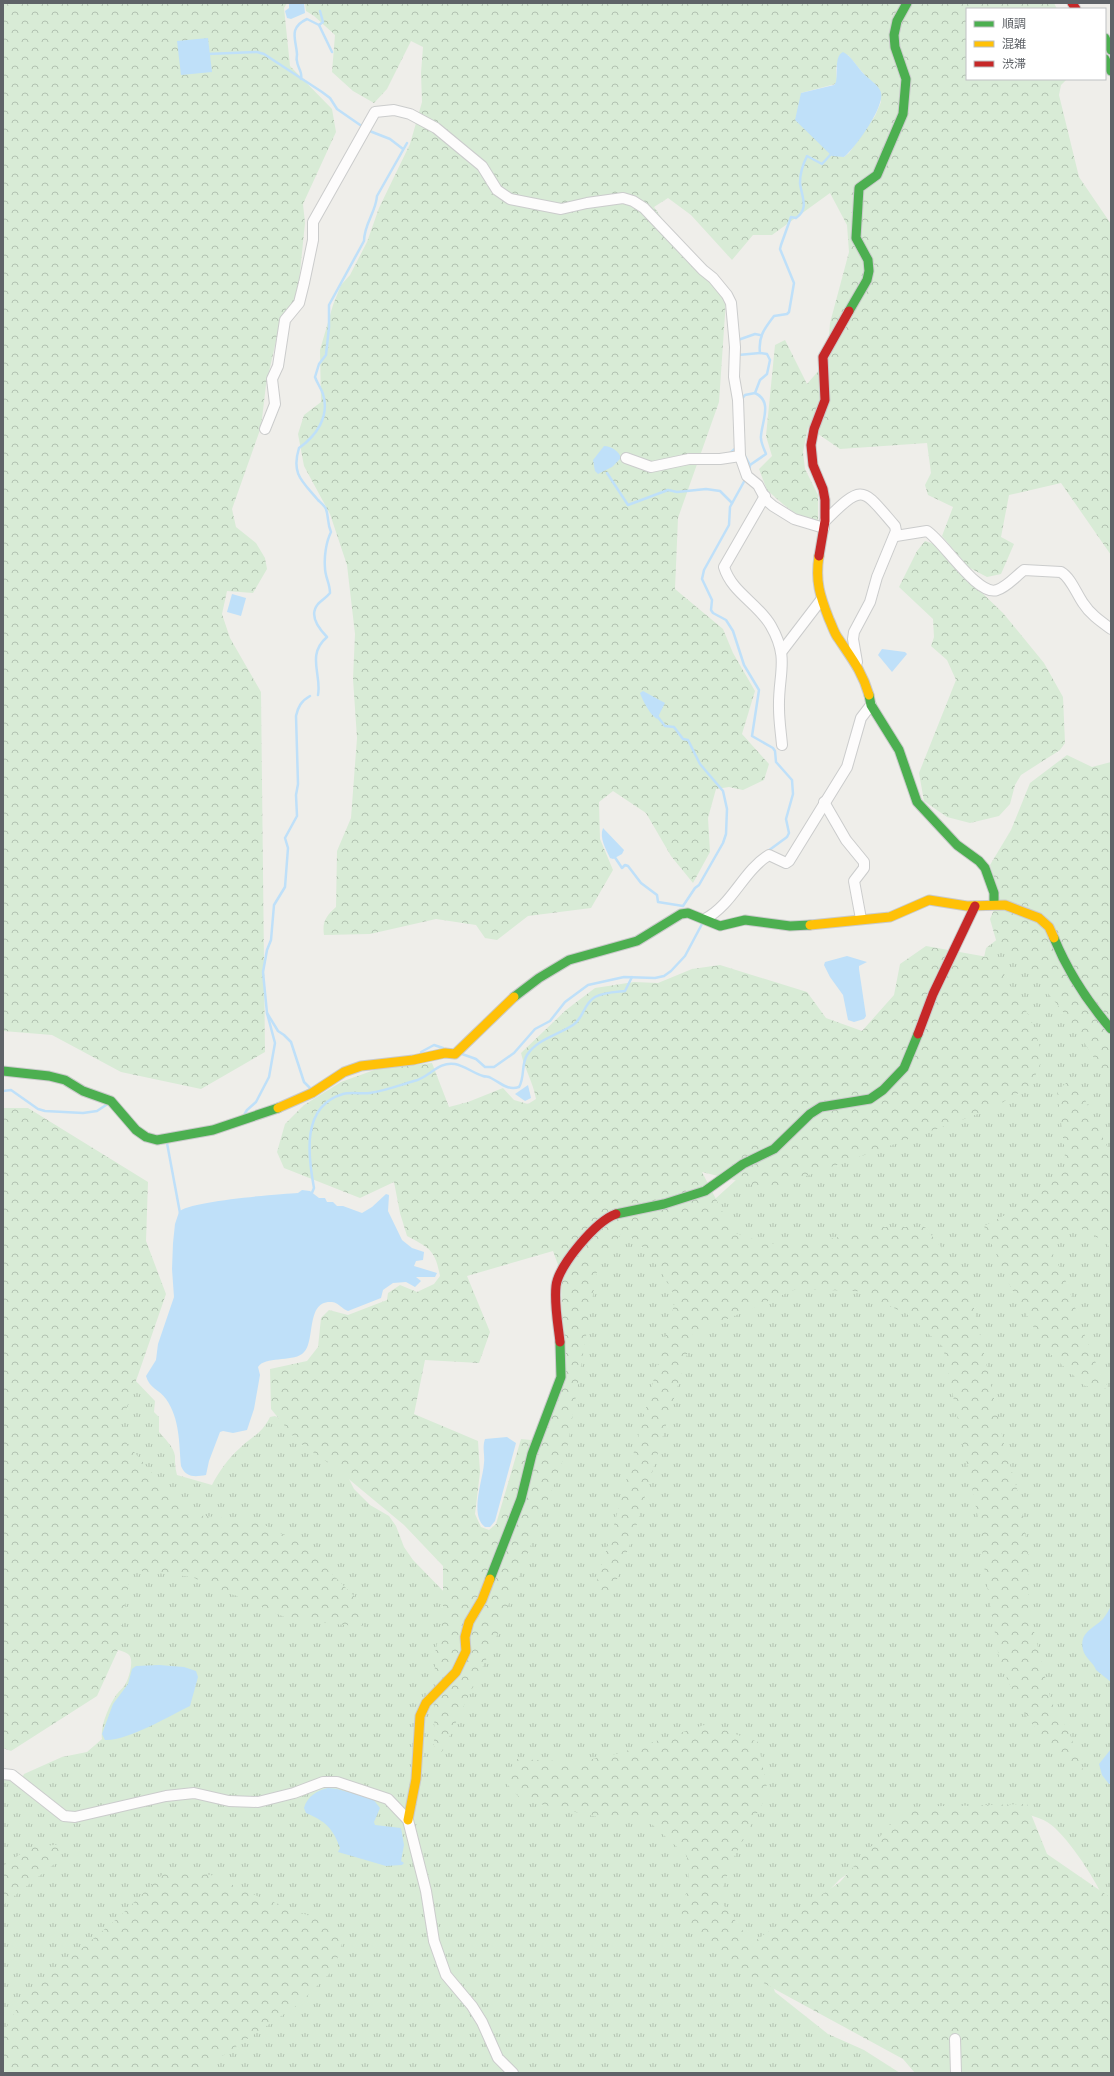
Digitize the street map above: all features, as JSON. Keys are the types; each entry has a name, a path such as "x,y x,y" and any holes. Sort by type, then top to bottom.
{"street":[{"path":"907,3 897,21 894,34 895,47 906,79 903,114 877,175 858,188 856,238 857,243 867,256 870,271 867,280 823,357 825,400 814,429 811,445 813,465 823,489 824,524 817,581 822,600 837,637 857,664 865,681 871,705 900,750 907,777 917,802 957,845 979,861 985,868 994,893 994,904"},
{"path":"1106,40 1111,50"},
{"path":"1106,61 1111,71"},
{"path":"265,429 275,404 272,379 278,366 285,320 299,303 312,240 313,222 376,112 394,110 410,114 436,128 482,166 497,190 510,199 561,209 587,203 623,198 644,208 712,278 732,303 735,347 734,377 738,400 740,456 747,475 758,485 772,506 794,519 824,524"},
{"path":"626,458 651,467 689,459 720,459 740,456"},
{"path":"824,524 846,500 861,493 868,495 895,526 896,536 877,577 870,602 854,632 853,639 857,664"},
{"path":"764,496 724,567 733,586 767,619 782,651 784,666 779,684 779,710 782,745"},
{"path":"896,536 927,531 938,540 972,579 989,591 996,591 1002,588 1024,570 1060,572 1066,575 1083,603 1094,617 1111,629"},
{"path":"782,651 822,600"},
{"path":"705,919 723,905 759,861 769,855 786,863 789,861 847,767 861,718 871,705"},
{"path":"824,802 846,840 864,862 864,868 854,881 862,919"},
{"path":"3,1071 49,1076 65,1080 83,1091 112,1102 136,1130 146,1137 157,1140 212,1130 240,1123 291,1103 344,1072 361,1066 413,1060 445,1053 455,1054 479,1028 553,968 571,959 607,951 638,941 681,914 688,913 705,919 714,925 720,926 745,920 790,926 837,923 890,917 929,900 975,906 994,904 1005,905 1039,918 1049,927 1064,963 1089,1003 1111,1029"},
{"path":"513,2073 498,2058 482,2022 472,2006 446,1975 434,1941 426,1891 408,1820 416,1779 420,1716 426,1703 456,1672 466,1651 465,1637 469,1622 482,1600 521,1499 532,1454 562,1378 556,1305 558,1272 594,1228 607,1217 624,1211 664,1204 705,1191 743,1164 774,1149 810,1114 821,1107 870,1098 884,1090 904,1068 912,1052 933,994 975,906"},
{"path":"3,1774 12,1775 64,1816 75,1817 166,1796 194,1793 229,1801 258,1802 294,1793 323,1782 337,1782 388,1799 408,1820"},
{"path":"955,2039 956,2073"}],"green space":[{"path":"3,3 287,3 284,8 290,66 332,109 336,132 303,204 305,223 298,292 294,301 281,319 266,385 261,427 232,509 236,527 256,543 265,558 267,569 253,593 227,591 222,614 230,638 261,692 265,1052 201,1089 121,1072 52,1035 3,1031"},
{"path":"305,3 1054,3 1056,8 966,8 966,80 1066,80 1061,85 1059,95 1079,177 1111,224 1111,555 1061,483 1009,495 1001,537 1014,544 1001,574 987,577 968,567 942,536 953,507 928,495 925,485 931,473 927,443 840,449 808,427 803,452 805,469 818,495 818,521 804,520 784,505 767,490 759,469 772,456 766,436 775,345 785,340 807,384 827,361 830,323 849,252 847,225 830,193 772,235 753,235 732,260 691,215 668,198 654,207 701,275 712,283 726,300 719,402 678,518 675,589 723,629 733,653 755,691 742,734 769,764 764,780 743,790 729,787 716,789 708,818 710,852 693,883 671,856 646,813 613,791 599,802 600,839 613,870 591,908 528,916 497,940 485,938 476,925 436,919 370,934 324,935 324,923 336,907 337,851 351,818 357,738 353,679 355,634 347,565 330,514 304,466 298,434 304,415 321,402 320,350 333,305 341,285 350,275 367,242 379,208 410,144 422,102 421,73 423,47 411,41 387,89 374,103 353,91 332,72 335,35 314,16 306,11","holes":["840,55 848,55 868,79 877,86 881,102 875,116 849,153 844,157 841,156 801,93 835,84 837,82 836,68"]},
{"path":"925,541 937,545 955,567 1003,613 1044,663 1063,697 1065,743 1060,750 1021,775 1015,785 1010,804 999,816 970,823 947,817 924,801 919,773 956,680 947,660 931,646 934,637 933,619 899,587 917,551"},
{"path":"1067,755 1092,767 1111,762 1111,1084 1069,1019 1034,976 996,940 990,919 1000,895 990,865 1011,830 1030,783"},
{"path":"1008,931 1111,1046 1111,1918 1100,1891 1086,1867 1070,1845 1048,1822 1022,1813 880,1851 840,1879 815,1905 770,1978 775,1992 828,2034 864,2050 900,2073 3,2073 3,1768 22,1778 24,1774 62,1757 87,1752 102,1739 102,1728 108,1710 128,1678 131,1669 130,1656 121,1651 99,1646 41,1641 134,1379 155,1401 154,1412 159,1417 159,1432 173,1449 177,1475 212,1485 232,1456 263,1428 270,1417 275,1416 290,1424 342,1465 354,1489 370,1505 389,1516 396,1526 404,1547 413,1560 449,1597 497,1584 596,1237 705,1208 746,1171 980,977 986,948"},
{"path":"926,946 993,958 1031,1019 1043,1057 1031,1086 989,1110 770,1189 702,1172 733,1232 767,1244 830,1239 880,1227 925,1227 968,1281 1004,1444 1021,1503 1029,1561 1028,1607 1051,1701 1069,1732 1083,1770 1055,1756 1016,1701 999,1658 984,1566 979,1522 943,1347 907,1314 857,1291 796,1289 693,1334 636,1527 615,1585 600,1602 596,1584 614,1525 676,1298 660,1270 647,1252 640,1244 622,1233 598,1265 567,1449 494,1643 439,1758 434,1746 435,1653 443,1619 443,1566 404,1525 333,1466 297,1441 271,1409 270,1369 307,1361 318,1347 321,1318 329,1310 348,1315 387,1300 388,1293 400,1285 417,1292 434,1284 440,1276 438,1267 430,1250 407,1236 400,1213 394,1182 360,1198 284,1168 277,1152 285,1124 304,1105 341,1082 377,1069 432,1063 449,1107 468,1102 503,1088 514,1100 528,1104 536,1099 521,1053 566,1010 595,988 634,982 658,983 692,969 720,965 807,992 826,1018 862,1031 894,995 900,964","holes":["553,1251 561,1273 563,1379 541,1441 521,1439 496,1524 489,1530 481,1527 475,1514 480,1472 478,1441 414,1414 425,1360 479,1363 490,1332 467,1276"]},
{"path":"1074,1076 1111,1155 1111,1250 1106,1242 1076,1226 1050,1248 1067,1284 1091,1351 1109,1389 1085,1386 1048,1352 1010,1286 984,1226 1009,1213 1066,1171 1057,1091"},
{"path":"3,1108 28,1108 148,1182 146,1241 166,1294 118,1433 187,1514 259,1522 303,1545 356,1598 364,1627 289,1619 192,1577 131,1570 118,1650 97,1696 11,1751 3,1748"},
{"path":"707,1724 758,1742 768,1793 733,1859 719,1899 752,1943 840,1882 906,1807 1027,1804 1047,1854 1111,1898 1111,2073 915,2073 903,2059 734,1967 680,1920 689,1882 687,1856 646,1819 602,1818 522,1800 505,1782 515,1759 579,1762 620,1753"},
{"path":"64,1844 58,1861 3,1905 3,1866 31,1847"},
{"path":"168,1869 211,1875 257,1896 323,1921 343,1940 334,1969 299,2004 197,2073 3,2073 3,2034 22,1999 119,1917"}],"water":[{"path":"289,3 304,3 305,13 291,19 287,18 285,11 289,8"},
{"path":"208,38 212,72 181,75 177,41"},
{"path":"843,52 851,58 862,72 878,86 881,92 881,99 874,117 862,136 844,157 832,156 795,120 801,93 834,85 837,79 838,57"},
{"path":"604,446 614,449 621,458 612,467 598,474 595,471 593,460"},
{"path":"232,594 246,598 241,616 227,612"},
{"path":"882,649 905,652 907,654 892,672 878,655"},
{"path":"643,691 665,703 657,719 649,711 643,700 640,693"},
{"path":"603,828 624,850 622,854 613,859 610,858 604,843 602,836"},
{"path":"847,956 867,962 859,966 866,1016 864,1019 854,1022 848,1020 843,995 830,977 824,965 825,962"},
{"path":"528,1085 531,1098 525,1101 515,1094"},
{"path":"302,1190 310,1191 319,1198 325,1198 327,1202 333,1202 337,1206 343,1206 362,1213 372,1207 386,1194 389,1195 388,1211 402,1240 412,1248 424,1252 423,1260 416,1261 414,1266 437,1273 435,1277 416,1277 421,1281 415,1287 406,1282 393,1283 383,1290 381,1298 348,1311 332,1302 323,1303 314,1315 309,1341 302,1354 291,1358 266,1361 258,1367 260,1375 254,1409 247,1430 233,1433 223,1431 220,1432 209,1461 206,1475 188,1475 181,1466 178,1431 171,1407 164,1396 147,1380 146,1376 156,1360 158,1344 174,1297 172,1269 173,1243 175,1224 179,1212 186,1208 215,1201 298,1193"},
{"path":"507,1437 516,1443 495,1521 490,1527 485,1527 480,1522 477,1506 484,1463 484,1442 485,1439"},
{"path":"1111,1606 1111,1682 1096,1670 1084,1653 1082,1644 1085,1635 1103,1619"},
{"path":"159,1665 184,1667 196,1671 198,1677 190,1706 125,1737 105,1740 102,1734 113,1704 128,1684 132,1669 136,1666"},
{"path":"1111,1749 1111,1784 1109,1784 1102,1775 1099,1764"},
{"path":"328,1788 373,1799 380,1808 374,1822 375,1825 401,1828 404,1845 401,1861 404,1863 402,1865 386,1866 338,1852 340,1848 328,1826 306,1813 304,1808 310,1797 320,1790"}],"waterway":[{"path":"319,25 323,22 320,11"},
{"path":"301,79 294,34 297,26 301,22 307,19 319,25 332,52"},
{"path":"207,54 257,52 264,54 322,92 330,98 337,109 363,127"},
{"path":"367,130 390,139 403,149"},
{"path":"318,695 319,688 316,665 317,651 327,637 318,626 314,618 314,613 318,604 330,593 325,571 325,559 331,532 325,508 307,488 297,471 297,457 299,448 316,432 325,410 323,394 315,377 319,364 326,355 329,327 329,305 364,241 366,229 375,207 377,196 407,143"},
{"path":"749,472 750,465 766,454 761,438 765,406 764,401 755,393 760,380 767,374 770,360 767,354 760,353 760,342 765,329 774,316 787,314 789,312 794,283 780,249 781,245 791,217 796,218 803,210 804,202 800,179 807,156 822,164 832,153"},
{"path":"738,340 755,334 760,335"},
{"path":"738,355 760,353"},
{"path":"741,400 745,395 755,393"},
{"path":"729,454 737,447"},
{"path":"745,456 750,465"},
{"path":"607,473 628,505 668,490 677,492 706,489 720,491 732,503"},
{"path":"746,478 730,507 729,525 704,570 702,579 712,600 711,610 713,613 726,620 733,631 744,665 759,690 752,736 773,748 775,751 776,762 792,780 793,794 786,819 789,833 787,837 768,851"},
{"path":"310,696 300,704 296,716 298,784 296,795 297,816 285,838 288,848 285,887 274,905 271,940 267,950 263,972 267,1013 278,1031 291,1042 304,1082 310,1088"},
{"path":"657,716 665,726 674,727 683,739 688,740 700,764 723,791 727,809 726,834 723,843 699,885 695,888 683,906"},
{"path":"614,856 622,868 625,865 628,866 641,883 657,895 658,902 683,906"},
{"path":"462,1054 476,1059 485,1067 494,1067 514,1053 535,1029 550,1021 565,1002 588,985 624,977 655,978 664,976 671,971 685,956 702,924"},
{"path":"311,1195 314,1188 310,1162 310,1134 320,1109 329,1100 343,1094 370,1093 392,1088 424,1077 439,1067 449,1064 462,1066 479,1075 490,1077 511,1088 519,1087 522,1079 525,1059 536,1045 567,1029 577,1022 588,1003 598,995 625,991 632,977"},
{"path":"244,1115 256,1102 269,1077 275,1043 267,1013"},
{"path":"421,1052 434,1045 443,1048"},
{"path":"3,1091 11,1090 38,1109 45,1111 83,1113 97,1111 106,1105"},
{"path":"167,1143 180,1213"}],"traffic: fast":[{"path":"849,311 867,280 869,271 868,260 856,238 859,188 877,175 903,114 906,79 895,47 894,35 897,21 907,3"},
{"path":"1106,40 1111,50"},
{"path":"1106,61 1111,71"},
{"path":"869,695 871,705 899,750 917,802 957,845 979,861 985,868 994,893 994,904"},
{"path":"514,997 539,978 569,960 637,941 681,914 688,913 720,926 745,920 790,926 810,925"},
{"path":"1054,938 1065,963 1079,986 1111,1029"},
{"path":"616,1214 664,1204 705,1191 743,1164 774,1149 810,1114 821,1107 870,1099 883,1090 904,1068 918,1034"},
{"path":"3,1071 49,1076 65,1080 83,1091 111,1101 136,1130 146,1137 157,1140 213,1130 278,1108"},
{"path":"490,1579 521,1499 532,1454 561,1377 560,1342"}],"traffic: slow":[{"path":"819,556 818,581 826,611 835,634 860,672 869,695"},
{"path":"810,925 890,917 929,900 967,906 1005,905 1039,918 1049,927 1054,938"},
{"path":"278,1108 312,1093 344,1072 361,1066 413,1060 445,1053 455,1054 514,997"},
{"path":"408,1820 416,1779 420,1716 426,1703 456,1672 466,1651 465,1637 469,1622 482,1600 490,1579"}],"traffic: jam":[{"path":"1072,3 1075,8"},
{"path":"819,556 825,521 825,500 823,489 813,465 811,445 814,429 825,400 823,357 849,311"},
{"path":"918,1034 933,994 975,906"},
{"path":"560,1342 556,1314 556,1286 558,1277 563,1267 579,1245 598,1225 616,1214"}]}
